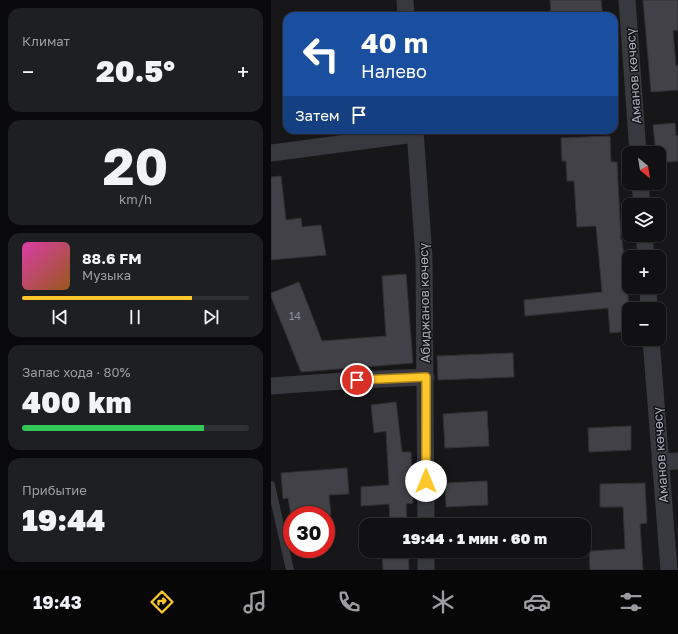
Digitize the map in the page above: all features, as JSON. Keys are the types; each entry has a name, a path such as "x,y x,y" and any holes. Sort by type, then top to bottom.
{"street":[{"path":"405,0 406,12"},
{"name":"Аманов көчөсү","path":"627,0 637,146"},
{"path":"271,153 401,134"},
{"name":"Абиджанов көчөсү","path":"415,134 424,258 426,518"},
{"name":"Аманов көчөсү","path":"652,346 669,570"},
{"path":"271,386 426,377"},
{"path":"660,462 678,461"},
{"path":"426,558 426,570"}],"lane":[{"path":"271,485 289,570"}],"building":[{"path":"550,0 601,0 602,12 551,12"},
{"path":"643,0 678,0 678,30 673,31 676,66 678,65 678,90 651,92"},
{"path":"675,123 676,136 678,135 678,161 666,162 666,146 655,146 653,125"},
{"path":"610,136 611,162 617,162 621,240 622,239 623,250 622,294 628,294 628,302 622,302 622,332 610,333 608,308 525,316 524,300 602,292 596,226 577,227 574,181 567,181 566,161 562,161 561,138"},
{"path":"281,176 286,220 301,218 302,227 321,225 326,255 271,260 271,177"},
{"path":"406,274 413,363 301,372 271,297 271,293 299,282 322,341 386,336 382,276"},
{"path":"513,353 514,377 438,380 437,356"},
{"path":"396,402 402,452 411,452 413,503 406,504 407,518 390,518 389,504 361,506 361,487 389,485 386,431 374,433 371,405"},
{"path":"487,411 489,446 445,448 443,414"},
{"path":"631,426 631,450 589,452 588,428"},
{"path":"347,468 349,494 329,495 330,506 289,506 288,498 283,499 281,473"},
{"path":"487,481 488,505 446,507 445,483"},
{"path":"645,483 647,523 640,524 643,570 590,570 589,558 591,558 591,551 625,549 623,507 600,507 600,484"},
{"path":"382,558 408,558 409,570 383,570"}],"route":[{"path":"357,380 426,377 426,481"}]}
